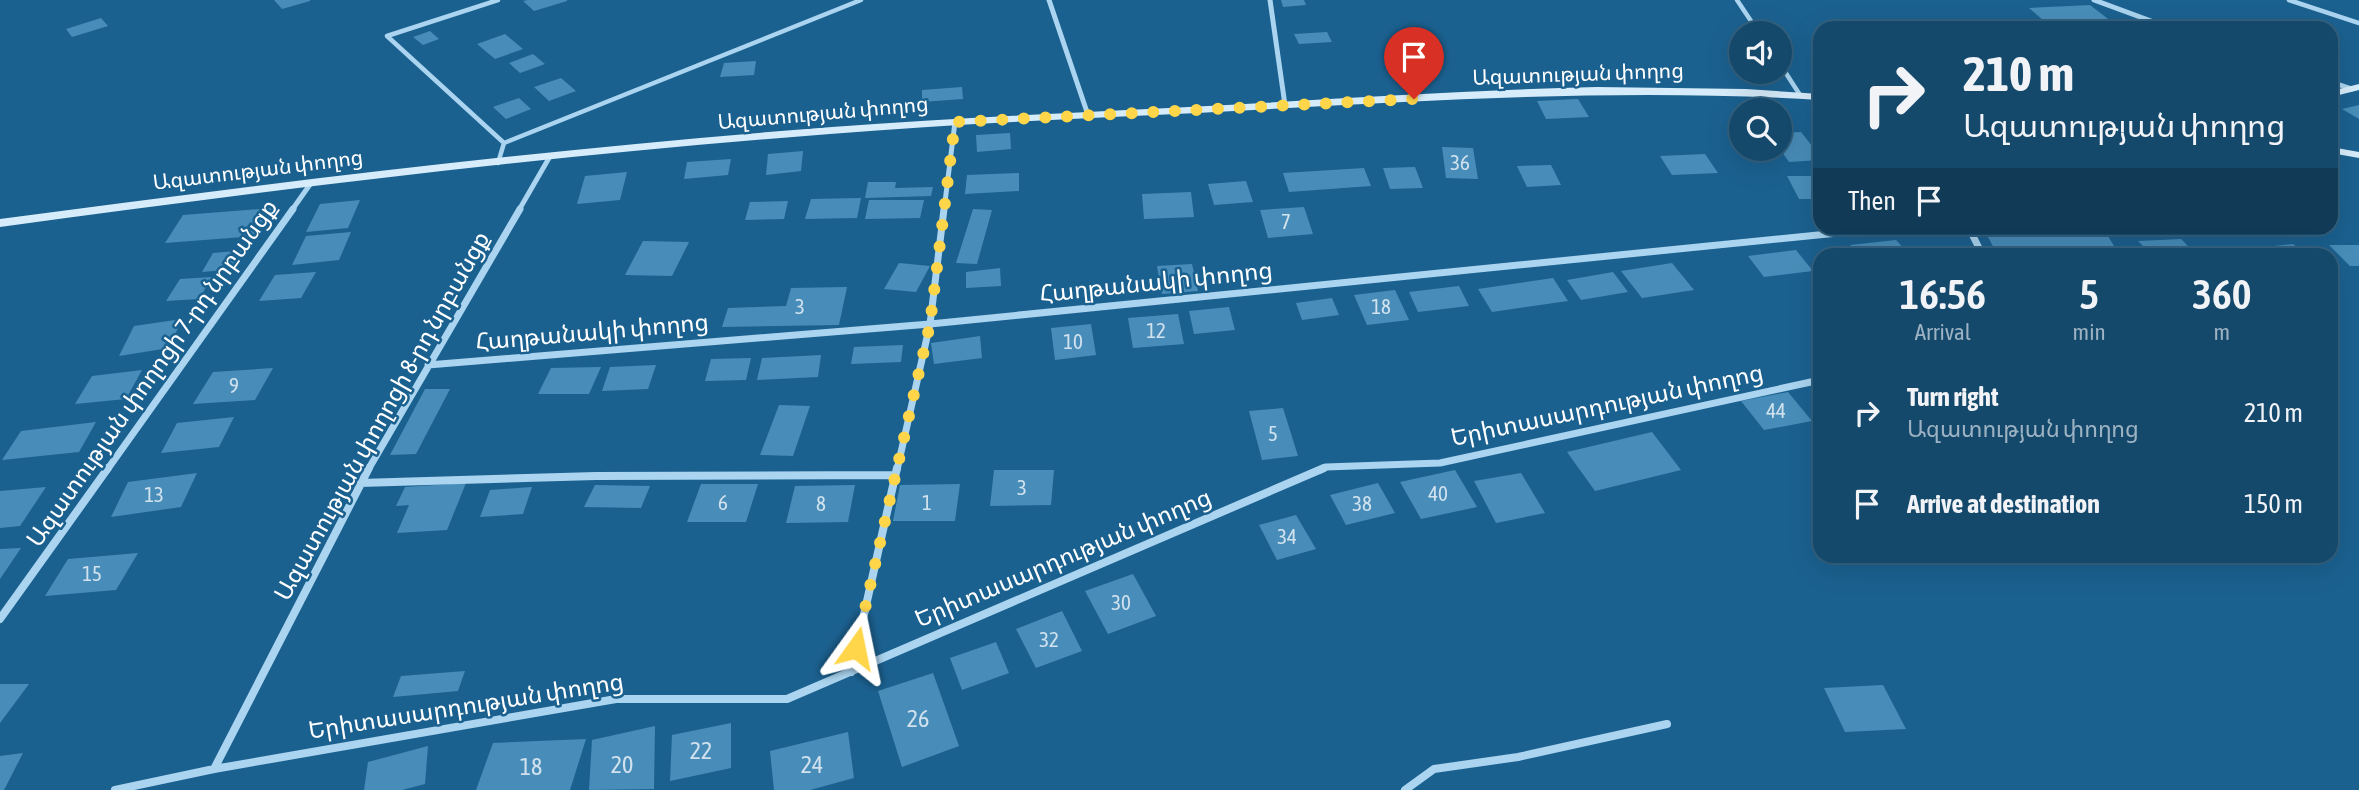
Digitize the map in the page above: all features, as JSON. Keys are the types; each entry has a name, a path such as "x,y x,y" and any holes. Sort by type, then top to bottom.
{"street":[{"path":"1049,0 1088,115"},
{"path":"1270,0 1286,105"},
{"path":"2094,0 2151,21"},
{"path":"2338,84 2356,88"},
{"path":"2338,92 2356,88"},
{"name":"Ազատության փողոց","path":"0,223 233,191 776,135 955,122 1598,89 1722,90 1813,96"},
{"path":"851,672 930,324 955,122"},
{"path":"2338,151 2359,155"},
{"name":"Ազատության փողոցի 8-րդ նրբանցք","path":"214,769 360,483 549,158"},
{"name":"Ազատության փողոցի 7-րդ նրբանցք","path":"0,619 311,183"},
{"name":"Հաղթանակի փողոց","path":"428,365 930,324 1818,235"},
{"name":"Երիտասարդության փողոց","path":"115,790 214,769 616,699 787,699 1326,467 1440,463 1813,382"},
{"path":"360,483 596,476 894,475"},
{"path":"1405,790 1434,769 1518,757 1667,724"}],"lane":[{"path":"498,0 387,36 503,143"},
{"path":"503,143 861,0"},
{"path":"1737,0 1751,21"},
{"path":"2289,0 2359,23"},
{"path":"1792,83 1800,95"},
{"path":"498,163 503,143"}],"building":[{"path":"274,0 310,0 310,1 282,9"},
{"path":"1281,0 1304,0 1306,5 1283,7"},
{"path":"523,1 567,1 534,11"},
{"path":"2090,5 2111,21 2044,21 2029,8"},
{"path":"101,18 108,26 72,37 66,29"},
{"path":"430,31 439,39 423,45 413,37"},
{"path":"1327,32 1332,42 1299,44 1294,34"},
{"path":"505,34 523,49 495,59 477,44"},
{"path":"533,54 545,64 520,73 509,63"},
{"path":"756,61 754,75 720,77 724,63"},
{"path":"561,78 576,91 549,101 534,87"},
{"path":"962,87 963,99 922,102 922,90"},
{"path":"519,98 531,109 506,119 493,107"},
{"path":"1578,99 1589,117 1546,119 1537,101"},
{"path":"2359,105 2359,119 2342,109"},
{"path":"1792,132 1801,132 1813,147 1813,160 1789,162 1792,161"},
{"path":"1010,133 1011,149 977,152 976,135"},
{"path":"1442,147 1473,148 1478,179 1446,178"},
{"path":"803,151 801,171 766,175 768,154"},
{"path":"1705,154 1718,173 1672,175 1660,156"},
{"path":"731,159 728,175 684,179 687,162"},
{"path":"1551,165 1561,185 1527,187 1517,166"},
{"path":"1415,167 1423,188 1390,189 1383,168"},
{"path":"1364,168 1371,186 1289,192 1283,173"},
{"path":"627,172 620,200 577,204 585,176"},
{"path":"1019,173 1019,191 965,194 967,175"},
{"path":"1787,176 1813,176 1813,199 1799,199"},
{"path":"1246,181 1253,202 1214,205 1208,184"},
{"path":"868,182 896,182 895,188 933,187 931,196 865,198"},
{"path":"1191,192 1194,217 1144,219 1142,194"},
{"path":"861,198 857,218 805,219 811,199"},
{"path":"360,200 348,228 306,232 320,204"},
{"path":"869,200 924,200 920,218 865,219"},
{"path":"788,201 784,219 745,220 750,202"},
{"path":"1304,207 1313,234 1268,238 1260,210"},
{"path":"273,208 257,236 165,243 183,215"},
{"path":"973,209 992,210 977,264 956,263"},
{"path":"351,232 339,260 292,265 306,236"},
{"path":"1987,235 2108,236 2115,248 1994,248"},
{"path":"2181,239 2190,248 2145,248 2138,241"},
{"path":"1896,240 1904,248 1852,248 1850,245"},
{"path":"643,241 689,242 672,276 625,275"},
{"path":"2293,244 2298,248 2254,248"},
{"path":"2329,245 2359,245 2359,266 2350,266 2338,254 2338,248"},
{"path":"246,250 236,269 202,272 213,253"},
{"path":"1796,250 1813,271 1764,277 1748,256"},
{"path":"899,263 930,266 916,292 884,289"},
{"path":"1672,263 1694,290 1642,298 1621,271"},
{"path":"1192,264 1198,291 1162,294 1157,266"},
{"path":"1000,268 1001,286 966,288 966,272"},
{"path":"316,272 301,298 259,301 275,275"},
{"path":"1613,272 1628,292 1581,300 1567,280"},
{"path":"212,277 199,299 166,301 180,279"},
{"path":"1553,278 1568,301 1492,312 1478,289"},
{"path":"1459,286 1469,306 1418,312 1409,292"},
{"path":"847,287 839,325 722,327 728,308 786,306 791,288"},
{"path":"1395,290 1409,320 1367,325 1354,295"},
{"path":"1332,298 1339,315 1302,320 1296,303"},
{"path":"1229,307 1235,330 1194,334 1189,311"},
{"path":"1178,314 1184,344 1133,348 1128,318"},
{"path":"182,319 169,348 119,356 134,326"},
{"path":"1091,324 1096,355 1055,360 1051,328"},
{"path":"980,336 982,358 934,364 931,343"},
{"path":"903,345 901,362 851,364 854,347"},
{"path":"821,355 818,377 757,380 762,358"},
{"path":"751,358 746,380 705,381 711,359"},
{"path":"656,365 648,389 602,391 610,367"},
{"path":"601,367 589,394 538,394 551,368"},
{"path":"273,368 255,400 193,404 213,372"},
{"path":"142,370 126,399 75,404 92,376"},
{"path":"425,389 450,389 416,454 390,455"},
{"path":"1788,392 1812,421 1764,430 1741,401"},
{"path":"779,405 810,406 793,456 760,455"},
{"path":"1283,408 1298,456 1262,460 1249,411"},
{"path":"234,417 219,447 161,453 177,423"},
{"path":"96,422 79,452 2,460 21,431"},
{"path":"1652,432 1681,470 1595,491 1567,452"},
{"path":"994,470 1054,470 1051,505 990,506"},
{"path":"1455,470 1477,507 1421,519 1400,482"},
{"path":"197,473 181,507 111,517 128,482"},
{"path":"1521,473 1545,513 1496,523 1474,481"},
{"path":"466,483 447,530 397,533 409,505 396,506 405,487"},
{"path":"1378,483 1395,513 1346,525 1330,495"},
{"path":"701,484 758,484 746,522 687,522"},
{"path":"960,484 955,521 893,521 900,485"},
{"path":"595,485 650,486 641,508 584,507"},
{"path":"855,485 848,522 786,523 795,486"},
{"path":"46,487 20,526 0,528 0,491"},
{"path":"532,487 523,514 480,517 490,490"},
{"path":"1296,515 1316,549 1277,560 1259,525"},
{"path":"21,548 0,579 0,549"},
{"path":"138,553 116,590 45,596 68,559"},
{"path":"1133,574 1156,616 1108,634 1085,591"},
{"path":"1062,611 1082,651 1036,668 1016,629"},
{"path":"996,642 1009,673 962,690 950,658"},
{"path":"465,671 458,691 393,697 401,676"},
{"path":"933,673 959,746 902,767 878,691"},
{"path":"0,684 29,684 0,723"},
{"path":"1883,685 1906,729 1845,732 1824,688"},
{"path":"731,723 731,768 670,781 672,735"},
{"path":"655,726 654,789 589,790 592,740"},
{"path":"848,732 854,778 810,790 774,790 770,751"},
{"path":"586,739 570,790 476,790 493,743"},
{"path":"428,746 425,784 402,790 364,790 368,762"},
{"path":"23,753 4,790 0,790 0,756"}],"route":[{"path":"856,648 930,324 955,122 1414,99"}]}
